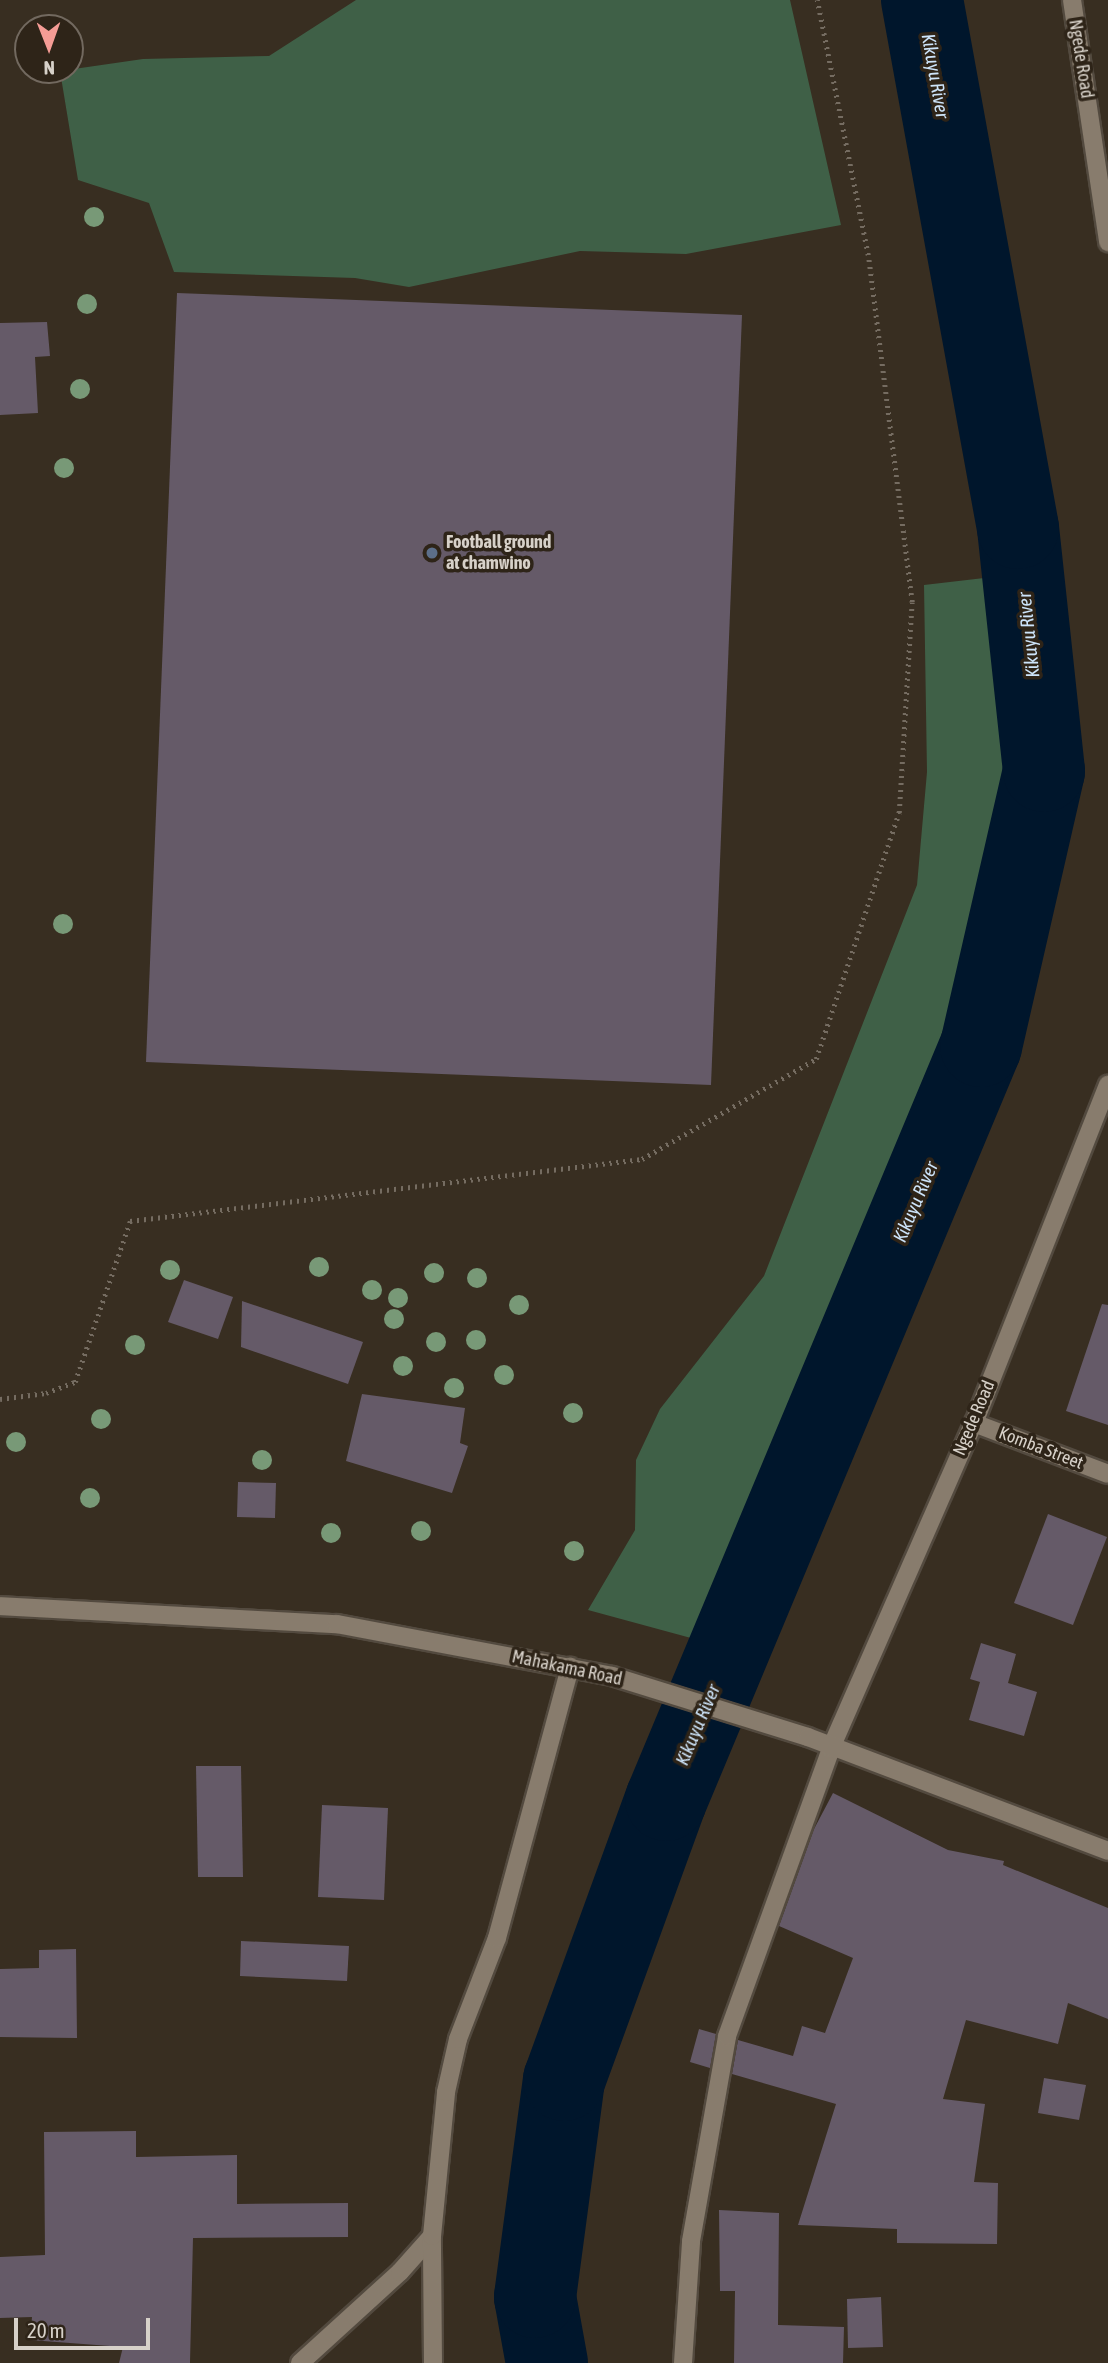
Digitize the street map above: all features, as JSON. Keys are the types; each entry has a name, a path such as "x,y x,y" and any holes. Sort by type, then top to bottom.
{"street":[{"name":"Ngede Road","path":"1072,0 1108,242"},
{"name":"Ngede Road","path":"683,2363 691,2241 726,2036 831,1748 974,1423 1108,1085"},
{"name":"Komba Street","path":"974,1423 1108,1474"},
{"name":"Mahakama Road","path":"0,1606 337,1624 612,1676 808,1737 831,1748 1108,1851"},
{"path":"433,2363 432,2236 452,2066 497,1938 570,1667"},
{"path":"300,2363 400,2273 432,2236"}],"path":[{"path":"0,1399 46,1393 75,1382 130,1221 642,1159 816,1059 899,813 912,602 868,255 817,0"}],"green space":[{"path":"356,0 790,0 841,225 686,254 580,251 409,287 355,278 174,272 149,203 78,180 62,84 84,84 84,68 143,59 269,56"},
{"path":"1010,575 1022,719 1022,805 936,1118 843,1337 702,1641 588,1610 635,1530 636,1460 660,1409 764,1276 917,885 927,772 924,585"}],"building":[{"path":"177,293 742,315 711,1085 146,1062"},
{"path":"47,322 50,356 35,357 38,413 0,415 0,323"},
{"path":"184,1280 233,1297 218,1339 168,1322"},
{"path":"242,1301 363,1342 348,1384 241,1347"},
{"path":"1102,1304 1108,1305 1108,1425 1066,1411"},
{"path":"362,1394 465,1408 460,1443 468,1446 452,1493 346,1461"},
{"path":"238,1482 276,1483 275,1518 237,1517"},
{"path":"1048,1514 1107,1537 1073,1625 1014,1603"},
{"path":"981,1643 1016,1654 1008,1683 1037,1692 1024,1736 969,1720 980,1682 970,1679"},
{"path":"196,1766 241,1766 243,1877 198,1877"},
{"path":"833,1793 948,1850 1004,1861 1003,1865 1108,1908 1108,2019 1068,2003 1058,2044 966,2020 943,2099 985,2104 974,2182 998,2183 997,2244 897,2243 897,2229 798,2225 836,2104 732,2074 738,2040 793,2056 802,2026 825,2033 853,1958 779,1926 814,1829"},
{"path":"322,1805 388,1808 384,1900 318,1897"},
{"path":"241,1941 349,1946 347,1981 240,1976"},
{"path":"76,1949 77,2038 0,2037 0,1969 39,1968 39,1950"},
{"path":"699,2029 716,2034 710,2068 690,2062"},
{"path":"1044,2078 1086,2085 1079,2120 1038,2113"},
{"path":"136,2131 136,2157 237,2155 237,2204 348,2203 348,2237 193,2238 190,2363 119,2363 123,2347 30,2340 32,2317 0,2318 0,2257 45,2255 44,2132"},
{"path":"719,2210 779,2213 778,2325 844,2327 843,2363 734,2363 735,2291 720,2291"},
{"path":"881,2297 883,2347 848,2348 847,2299"}],"waterway":[{"name":"Kikuyu River","path":"547,2363 535,2297 564,2080 666,1800 981,1046 1044,771 1018,528 922,0"}],"place":[{"name":"Football ground at chamwino","path":"432,553"}]}
